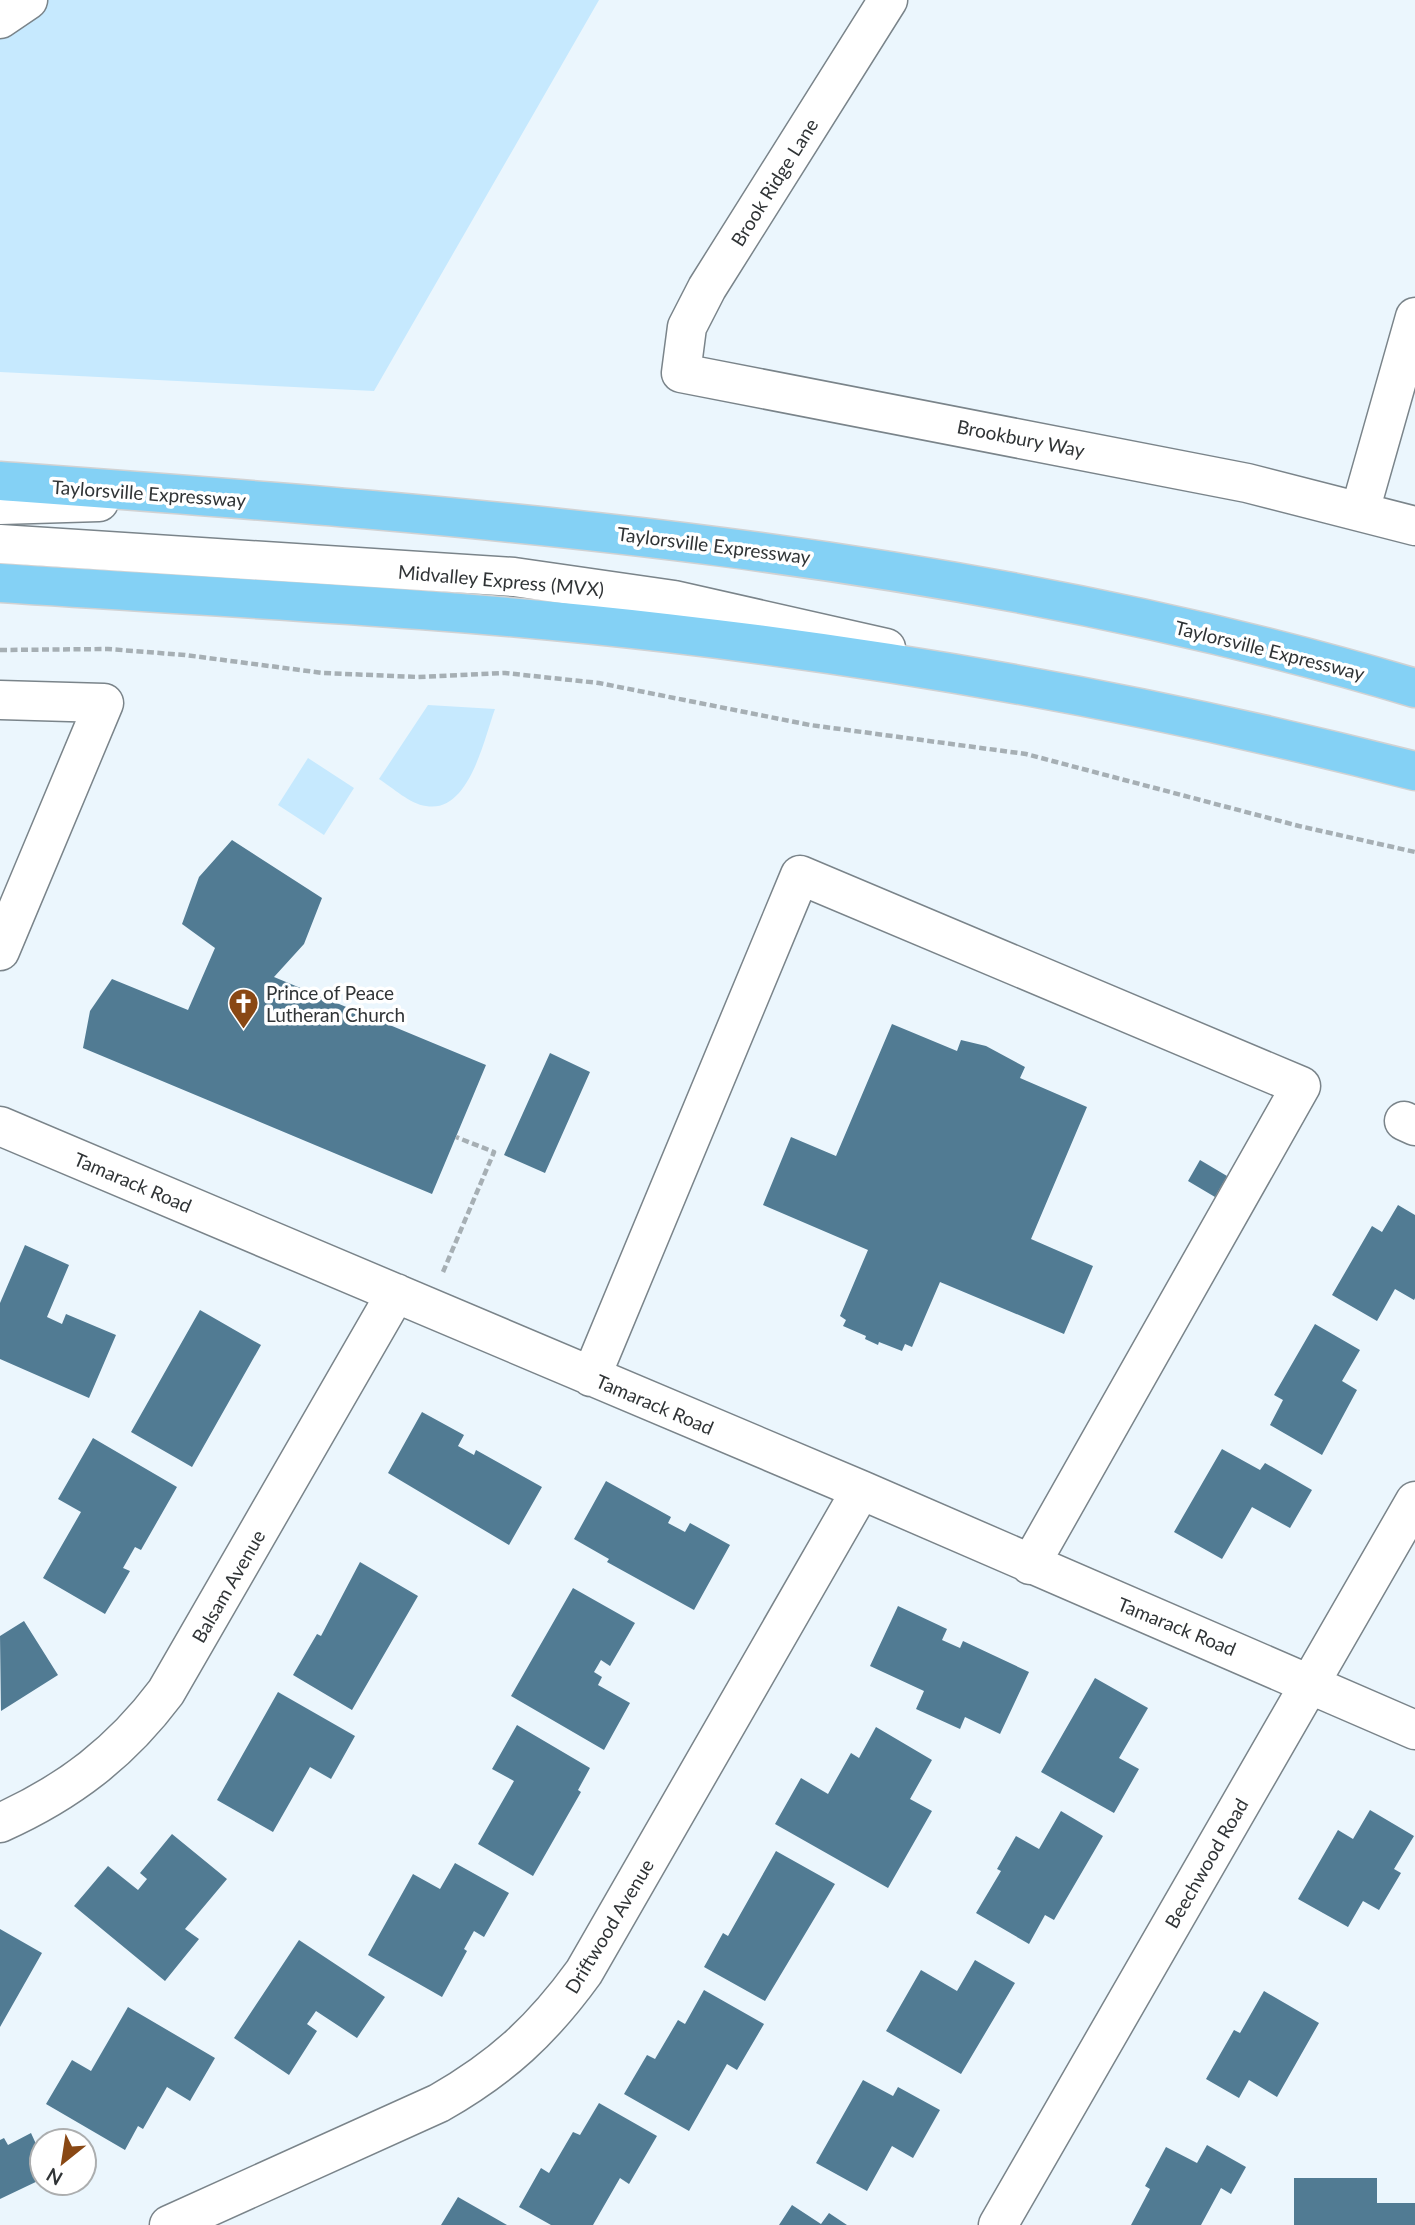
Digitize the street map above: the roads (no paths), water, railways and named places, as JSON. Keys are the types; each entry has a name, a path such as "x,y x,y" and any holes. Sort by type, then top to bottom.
{"main road":[{"name":"Taylorsville Expressway","path":"0,481 570,528 740,547 908,572 1126,613 1415,688"},
{"path":"0,583 544,620 828,653 992,680 1176,715 1415,771"}],"street":[{"path":"0,19 28,0"},
{"name":"Brook Ridge Lane","path":"681,373 687,327 707,288 888,0"},
{"path":"1360,511 1412,318 1415,317"},
{"name":"Brookbury Way","path":"681,373 1247,482 1415,526"},
{"path":"0,505 83,503 185,495"},
{"name":"Midvalley Express (MVX)","path":"0,544 514,577 594,587 781,622 992,680"},
{"path":"0,701 104,703 0,951"},
{"path":"591,1377 800,875 1301,1086 1030,1565"},
{"name":"Tamarack Road","path":"0,1126 860,1490 1415,1730"},
{"name":"Balsam Avenue","path":"0,1823 76,1783 109,1757 147,1717 203,1630 396,1293"},
{"name":"Driftwood Avenue","path":"169,2225 439,2103 478,2081 534,2035 584,1972 860,1490"},
{"name":"Beechwood Road","path":"998,2225 1415,1501"}],"place":[{"name":"Prince of Peace Lutheran Church","path":"243,1030"}]}
